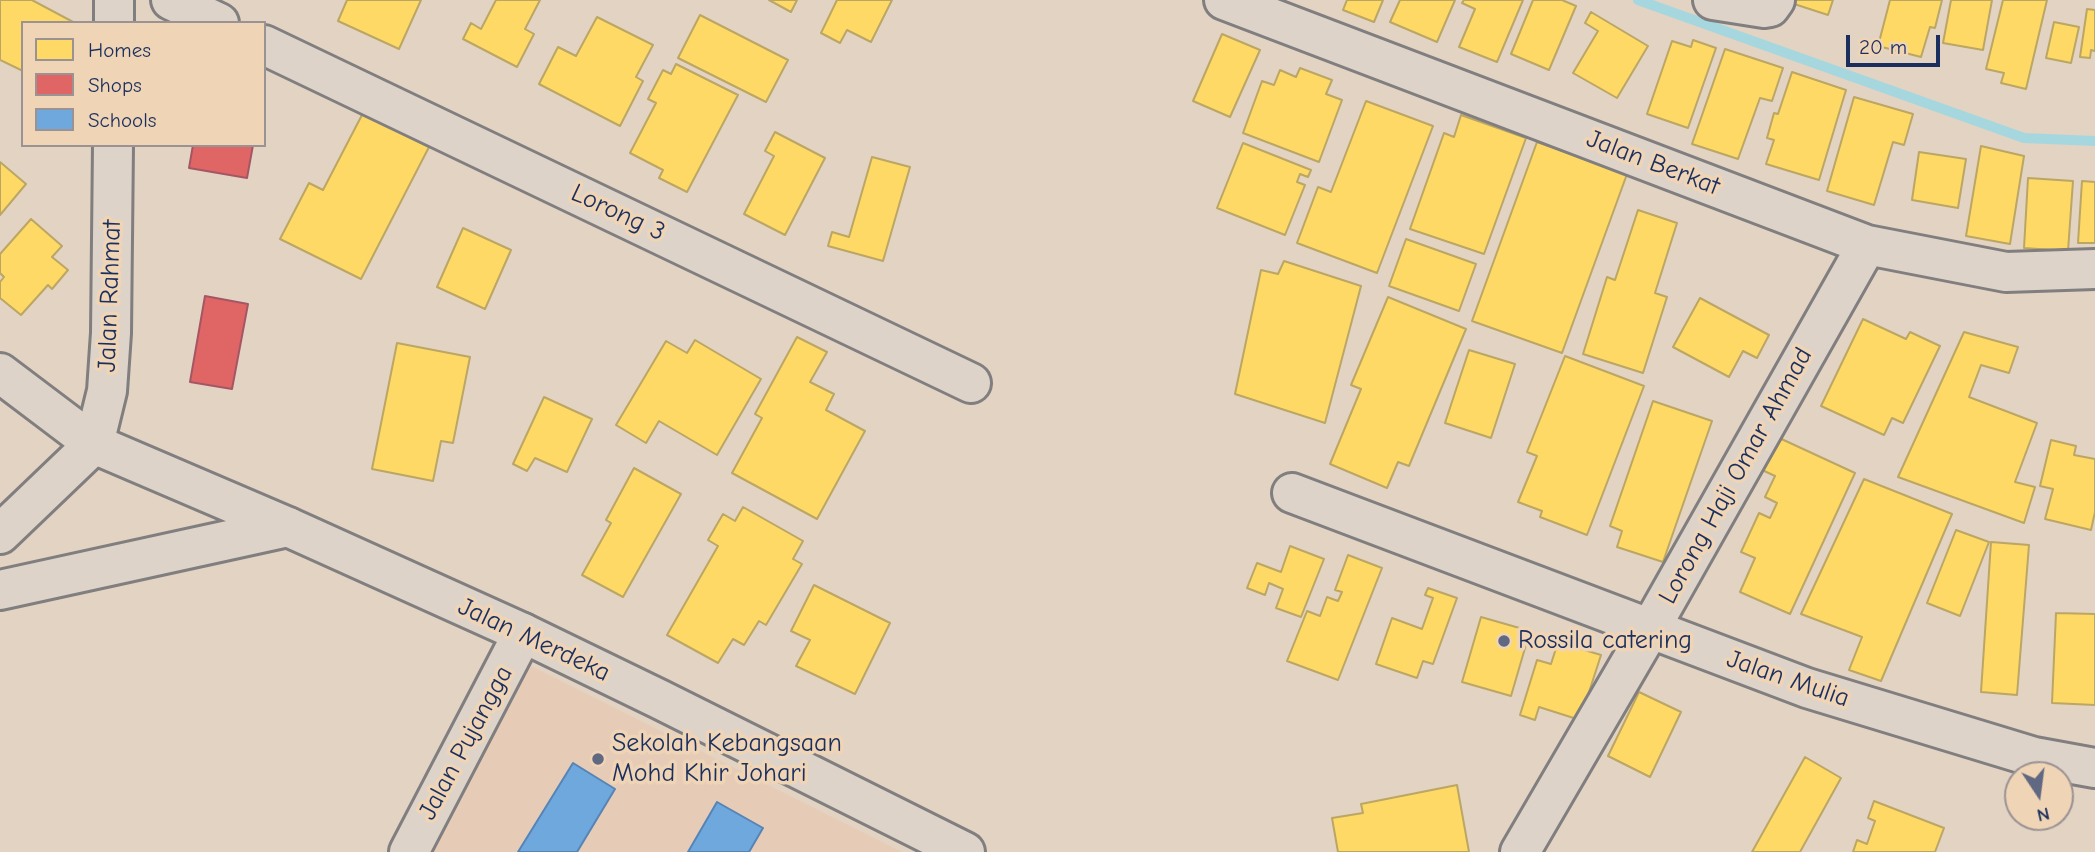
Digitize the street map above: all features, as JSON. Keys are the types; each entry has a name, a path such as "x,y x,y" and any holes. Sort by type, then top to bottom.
{"street":[{"path":"114,0 114,21"},
{"path":"171,0 215,21"},
{"name":"Jalan Berkat","path":"1224,0 1867,245 2006,272 2095,269"},
{"path":"1713,0 1764,8 1770,7 1775,0"},
{"name":"Lorong 3","path":"266,45 971,383"},
{"name":"Jalan Rahmat","path":"94,444 107,391 111,333 113,147"},
{"name":"Lorong Haji Omar Ahmad","path":"1520,852 1650,629 1867,245"},
{"name":"Jalan Merdeka","path":"0,373 94,444 288,527 523,634 965,852"},
{"path":"0,534 94,444"},
{"name":"Jalan Mulia","path":"1292,493 1820,692 2034,757 2095,768"},
{"path":"0,590 288,527"},
{"name":"Jalan Pujangga","path":"409,852 523,634"}],"shaded area":[{"name":"Sekolah Kebangsaan Mohd Khir Johari","path":"531,666 902,852 431,852"}],"building: Homes":[{"path":"0,0 32,0 71,21 21,21 21,70 0,60"},
{"path":"347,0 421,0 399,49 338,21"},
{"path":"496,0 540,0 525,29 534,34 517,67 463,39 471,23 481,29"},
{"path":"769,0 797,0 791,12"},
{"path":"837,0 892,0 871,42 847,30 840,43 821,33"},
{"path":"1347,0 1383,0 1374,22 1343,10"},
{"path":"1400,0 1455,0 1437,42 1390,22"},
{"path":"1464,0 1523,0 1497,62 1459,47 1475,9 1462,3"},
{"path":"1533,0 1562,0 1576,6 1549,70 1511,54"},
{"path":"1782,0 1833,0 1828,15"},
{"path":"1890,0 1942,0 1935,28 1930,27 1921,57 1878,46"},
{"path":"1951,0 1992,0 1983,50 1943,43"},
{"path":"2003,0 2047,0 2026,89 2001,83 2004,73 1986,69"},
{"path":"2087,9 2095,10 2095,51 2091,50 2090,58 2080,57"},
{"path":"1591,12 1648,46 1617,98 1573,73 1598,31 1585,23"},
{"path":"700,15 788,60 766,102 678,58"},
{"path":"597,17 653,45 636,77 643,81 620,126 539,84 558,47 576,56"},
{"path":"2054,22 2079,27 2071,63 2046,58"},
{"path":"1222,34 1260,50 1230,117 1193,101"},
{"path":"1693,40 1716,48 1688,128 1647,114 1672,41 1691,47"},
{"path":"1725,49 1783,68 1772,101 1760,98 1738,159 1692,144"},
{"path":"676,64 738,95 687,192 659,178 663,170 630,153 656,103 648,99 663,70 671,74"},
{"path":"1300,68 1332,80 1326,94 1342,100 1319,162 1243,133 1262,81 1274,85 1280,70 1296,77"},
{"path":"1792,72 1846,90 1819,180 1766,164 1774,140 1767,138 1774,113 1778,114"},
{"path":"1854,97 1913,114 1904,145 1893,142 1874,205 1827,191"},
{"path":"1366,101 1433,126 1377,273 1297,243 1318,187 1331,192"},
{"path":"363,113 429,147 361,279 280,239 309,183 323,190"},
{"path":"1461,115 1526,138 1484,254 1410,229 1444,133 1454,137"},
{"path":"775,132 825,158 785,235 744,214 774,156 765,151"},
{"path":"1537,142 1627,174 1562,353 1472,321"},
{"path":"1243,143 1311,170 1308,177 1300,174 1297,182 1305,185 1285,235 1217,208"},
{"path":"1981,146 2024,156 2010,244 1966,236"},
{"path":"1919,152 1966,159 1958,208 1912,200"},
{"path":"872,157 910,167 883,261 828,246 832,232 849,237"},
{"path":"0,162 26,184 0,215"},
{"path":"2028,178 2073,181 2068,251 2024,248"},
{"path":"2082,181 2095,182 2095,243 2078,243"},
{"path":"1638,210 1677,223 1655,293 1667,297 1643,373 1583,354 1607,277 1615,280"},
{"path":"31,219 62,246 52,257 68,270 52,289 48,285 21,315 0,298 0,282 4,277 0,273 0,254"},
{"path":"463,228 511,250 485,309 437,287"},
{"path":"1406,239 1476,264 1459,311 1389,286"},
{"path":"1284,261 1361,286 1325,423 1235,394 1261,270 1278,274"},
{"path":"1388,297 1466,329 1409,466 1398,462 1387,488 1330,464 1361,389 1351,385"},
{"path":"1700,298 1769,335 1757,358 1743,351 1729,377 1673,347"},
{"path":"1863,319 1906,339 1910,332 1940,346 1903,423 1892,418 1884,435 1821,406"},
{"path":"1964,332 2018,347 2009,373 1981,365 1969,397 2037,423 2015,482 2035,487 2024,523 1898,477"},
{"path":"797,337 827,352 810,382 834,394 826,410 865,431 817,519 732,473 762,418 755,414"},
{"path":"695,340 761,379 717,455 659,421 646,443 616,425 666,341 687,353"},
{"path":"397,343 470,357 453,443 441,441 433,481 372,469"},
{"path":"1469,350 1515,364 1491,438 1445,423"},
{"path":"1565,356 1644,386 1587,535 1540,517 1542,511 1518,502 1537,456 1527,452"},
{"path":"544,397 592,419 567,472 535,458 527,471 513,464"},
{"path":"1653,401 1712,421 1663,562 1617,547 1622,531 1610,526"},
{"path":"1775,436 1855,473 1790,614 1740,592 1755,558 1741,552 1759,513 1770,518 1777,503 1765,497 1775,476 1760,469"},
{"path":"2051,440 2076,446 2074,455 2095,459 2095,512 2091,530 2045,519 2053,489 2040,486"},
{"path":"634,468 681,494 623,597 582,575 611,523 606,520"},
{"path":"1864,479 1952,514 1881,681 1849,670 1862,637 1801,614"},
{"path":"743,507 803,541 793,559 802,564 766,625 759,621 744,645 733,639 718,663 667,635 718,546 708,540 723,514 735,521"},
{"path":"1956,530 1989,542 1960,616 1927,603"},
{"path":"1991,542 2029,545 2017,695 1981,692"},
{"path":"1290,546 1324,559 1301,617 1276,608 1283,589 1269,583 1265,595 1247,588 1257,563 1281,572"},
{"path":"1348,555 1382,568 1338,680 1287,661 1307,611 1320,616 1327,597 1338,601 1342,592 1335,590"},
{"path":"814,585 890,623 855,694 796,666 810,640 791,631"},
{"path":"1428,588 1457,598 1433,664 1423,661 1417,678 1376,664 1392,618 1422,629 1433,598 1425,595"},
{"path":"2056,613 2095,614 2095,705 2052,703"},
{"path":"1481,617 1530,631 1511,696 1462,682"},
{"path":"1558,642 1601,655 1580,720 1539,707 1535,720 1520,715 1537,660 1551,664"},
{"path":"1639,692 1681,712 1650,777 1608,756"},
{"path":"1805,757 1841,778 1800,852 1752,852"},
{"path":"1457,785 1469,852 1338,852 1332,818 1363,813 1361,804"},
{"path":"1874,801 1944,828 1935,852 1853,852 1857,840 1867,844 1875,821 1868,818"}],"building: Shops":[{"path":"193,147 253,147 247,178 189,168"},
{"path":"205,296 248,304 232,389 190,382"}],"building: Schools":[{"path":"573,763 615,789 577,852 518,852"},
{"path":"717,802 763,828 749,852 688,852"}],"waterway":[{"path":"1638,0 2024,138 2095,141"}],"place":[{"name":"Rossila catering","path":"1504,641"},
{"name":"Sekolah Kebangsaan Mohd Khir Johari","path":"598,759"}]}
